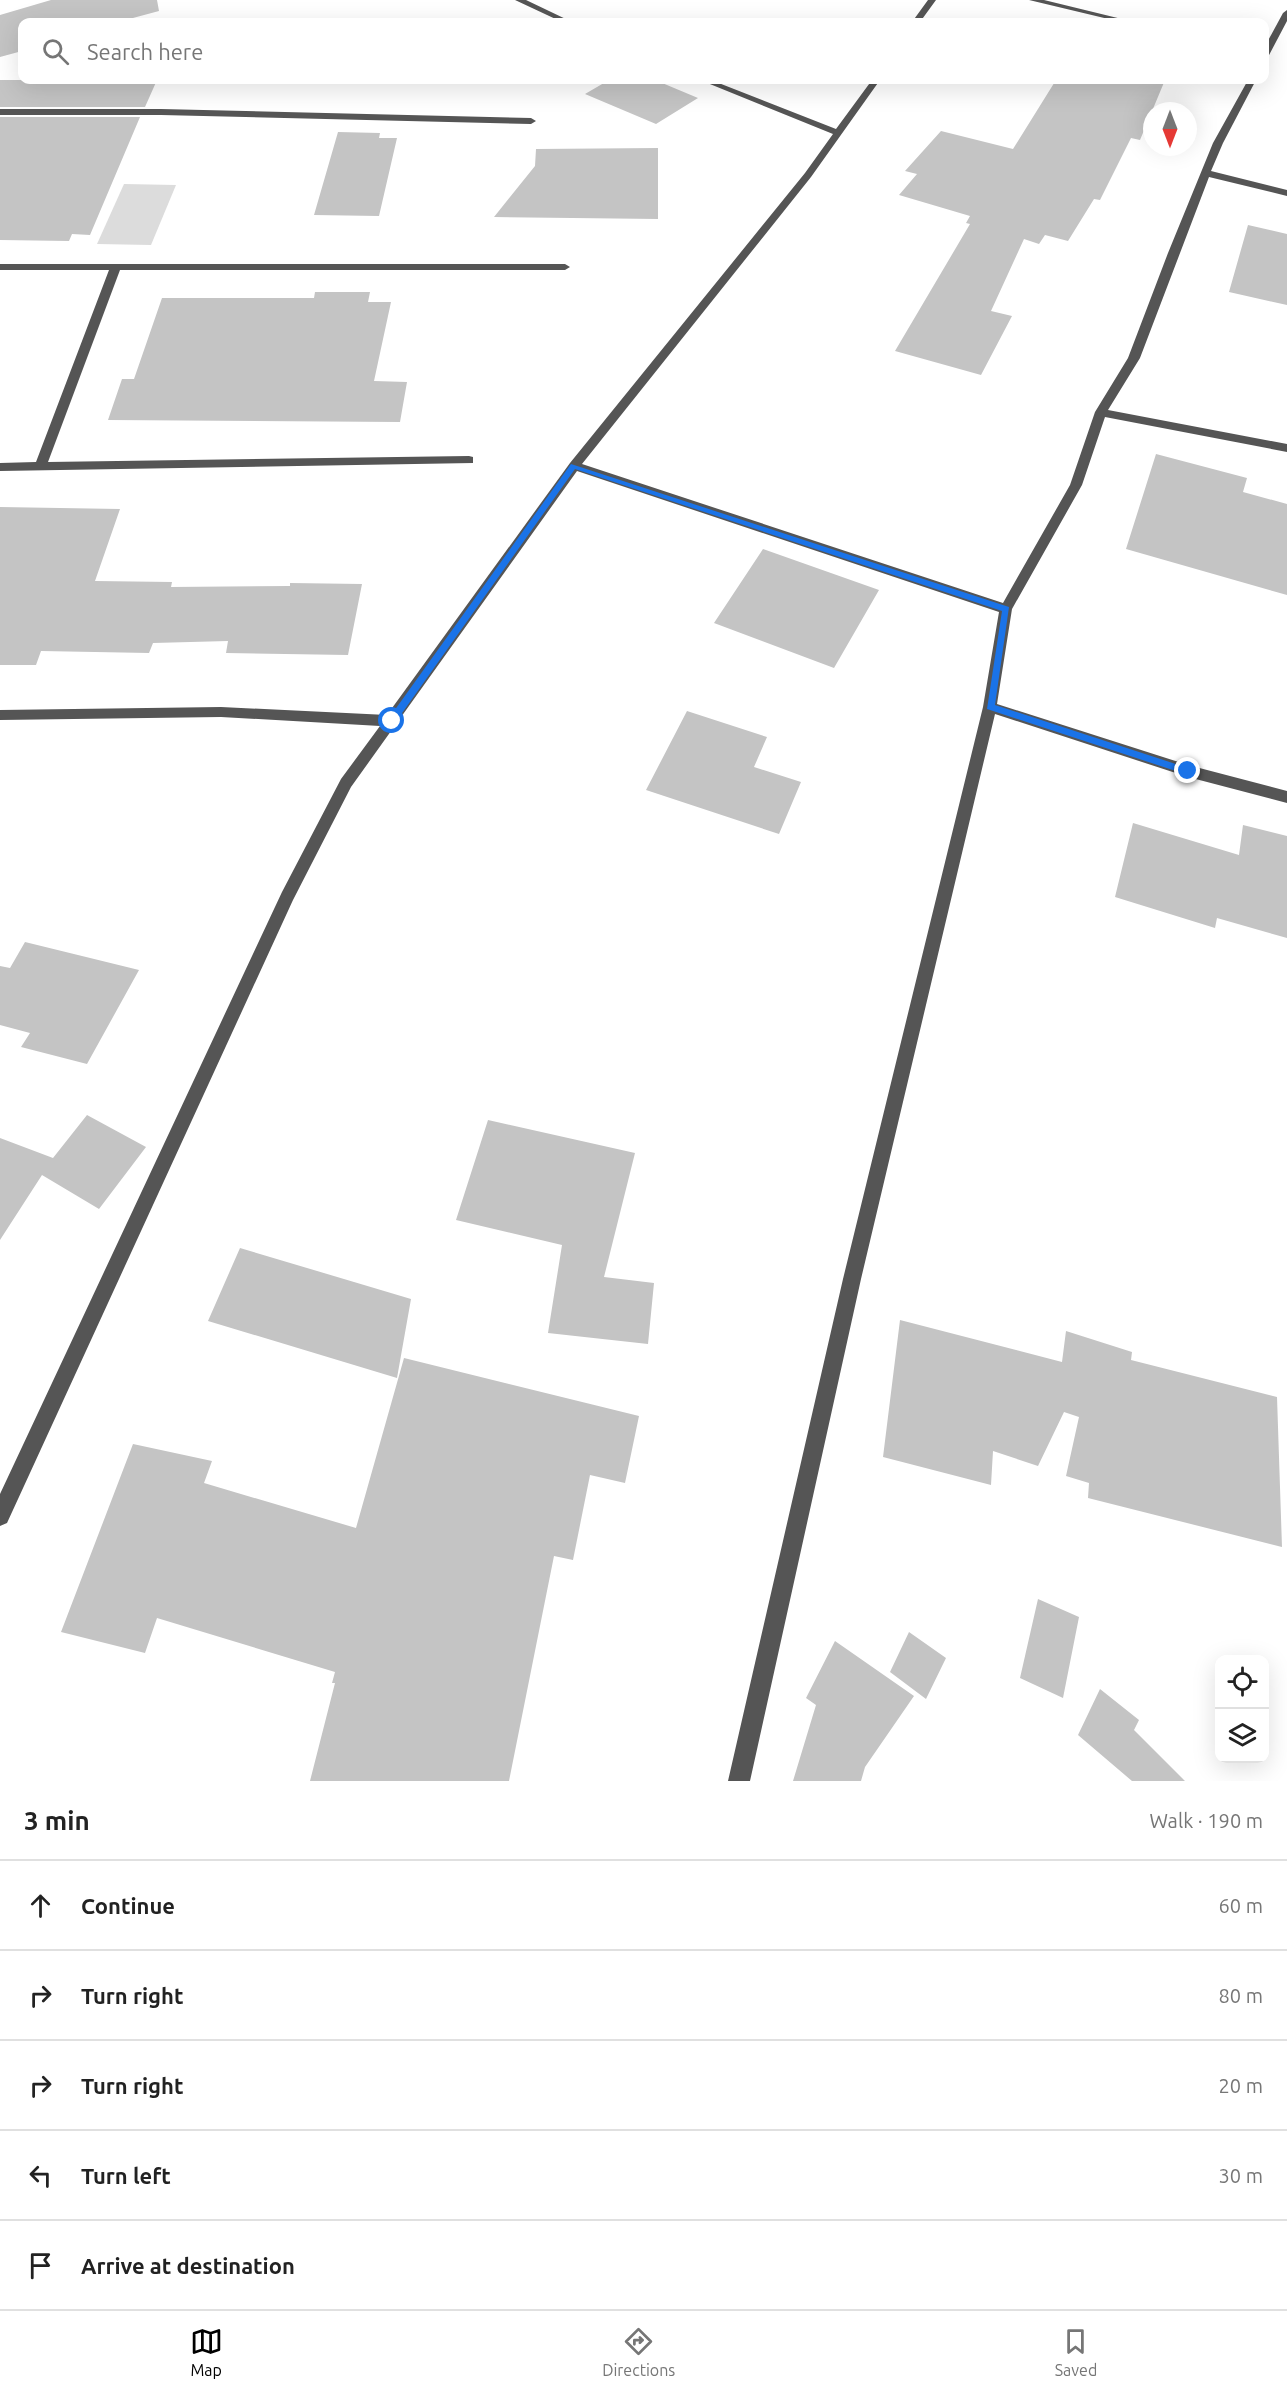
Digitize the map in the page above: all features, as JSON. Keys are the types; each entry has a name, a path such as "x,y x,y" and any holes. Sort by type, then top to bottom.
{"street":[{"path":"519,0 559,18"},
{"path":"919,18 932,0"},
{"path":"1033,0 1112,18"},
{"path":"1269,47 1287,13"},
{"path":"714,84 838,133"},
{"path":"0,1516 287,897 346,783 574,466 808,176 873,84"},
{"path":"739,1781 852,1278 990,707 1006,609 1076,485 1101,412 1134,358 1218,142 1250,84"},
{"path":"0,112 161,112 531,122"},
{"path":"1206,173 1287,193"},
{"path":"0,267 115,269 565,267"},
{"path":"40,467 115,269"},
{"path":"1101,412 1287,448"},
{"path":"0,467 469,460"},
{"path":"574,466 1006,609"},
{"path":"990,707 1188,771 1287,797"},
{"path":"0,715 221,712 392,721"}],"shaded area":[{"path":"124,184 176,185 151,245 97,244"}],"building":[{"path":"51,0 157,0 159,11 133,18 18,18 18,52 0,57 0,15"},
{"path":"0,80 18,80 18,84 155,84 145,107 0,107"},
{"path":"602,84 665,84 698,98 656,124 585,94"},
{"path":"1054,84 1163,84 1156,102 1143,102 1143,133 1140,140 1131,138 1100,200 1094,199 1068,241 1045,235 1039,244 1024,239 991,311 1012,316 981,375 895,351 970,224 966,223 970,216 899,195 917,174 905,171 941,131 1013,149"},
{"path":"0,117 140,117 90,235 72,234 69,241 0,240"},
{"path":"338,132 380,133 379,138 397,138 379,216 314,215"},
{"path":"658,148 658,219 494,217 535,166 536,149"},
{"path":"1248,225 1287,234 1287,305 1229,292"},
{"path":"315,292 370,292 368,302 391,302 374,381 407,382 400,422 108,420 122,379 134,379 162,298 314,298"},
{"path":"1156,454 1247,478 1243,492 1287,504 1287,595 1126,549"},
{"path":"0,507 120,509 95,581 172,582 171,587 290,586 290,583 362,584 348,655 226,653 228,641 153,643 149,653 41,651 36,665 0,665"},
{"path":"763,549 879,590 834,668 714,623"},
{"path":"687,711 767,737 754,767 801,782 779,834 646,790"},
{"path":"1133,823 1239,855 1243,825 1287,836 1287,938 1217,918 1215,928 1115,897"},
{"path":"25,942 139,970 87,1064 21,1047 30,1033 0,1025 0,966 10,968"},
{"path":"87,1115 146,1147 99,1209 42,1175 0,1240 0,1138 53,1158"},
{"path":"488,1120 635,1153 604,1277 654,1283 648,1344 548,1333 562,1245 456,1220"},
{"path":"240,1248 411,1299 397,1378 208,1321"},
{"path":"900,1320 1062,1362 1066,1331 1132,1352 1131,1360 1277,1397 1282,1547 1088,1498 1089,1483 1066,1476 1079,1417 1064,1412 1038,1466 993,1451 991,1485 883,1457"},
{"path":"404,1358 639,1416 625,1483 590,1475 573,1560 554,1556 509,1781 310,1781 335,1683 332,1683 335,1672 157,1618 145,1653 61,1632 133,1444 212,1461 204,1483 356,1528"},
{"path":"1038,1599 1079,1617 1063,1698 1020,1678"},
{"path":"909,1632 946,1658 926,1699 890,1672"},
{"path":"835,1641 914,1696 865,1767 861,1781 793,1781 816,1705 806,1698"},
{"path":"1100,1689 1139,1720 1134,1730 1185,1781 1132,1781 1078,1735"}],"route":[{"path":"392,721 574,466 1006,609 990,707 1188,771"}]}
